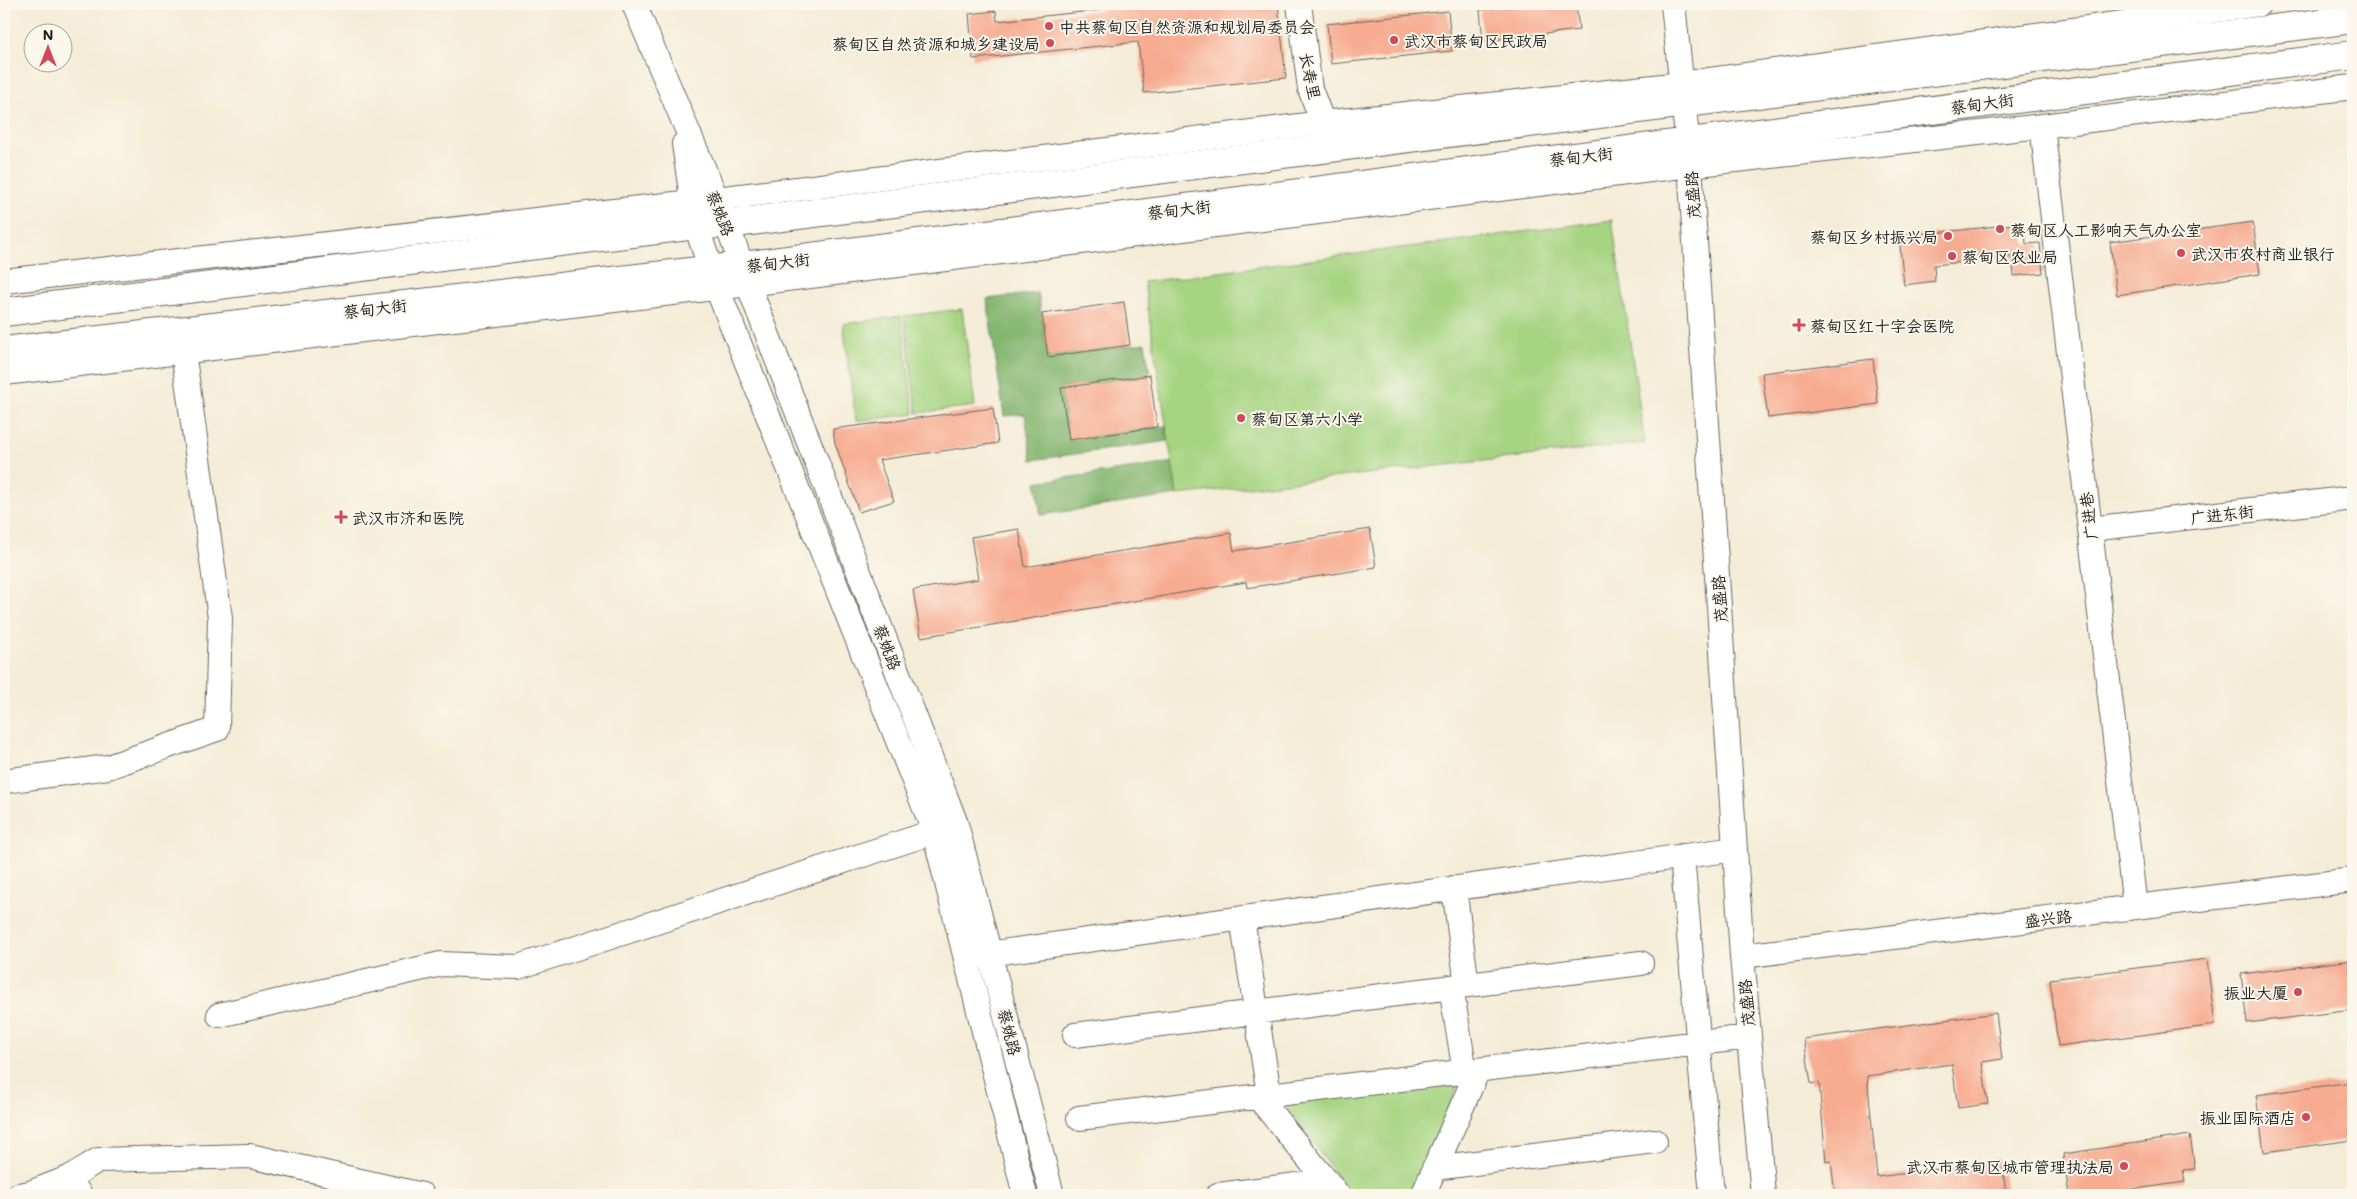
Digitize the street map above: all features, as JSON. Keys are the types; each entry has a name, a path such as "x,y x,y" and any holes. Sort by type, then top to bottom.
{"main road":[{"path":"4,312 694,214 727,224 1324,135 1682,94 2177,21 2353,19"},
{"name":"蔡甸大街","path":"4,351 745,276 1689,154 2353,55"}],"street":[{"name":"蔡姚路","path":"634,4 727,224 945,828 978,955 1052,1195"},
{"name":"长寿里","path":"1299,4 1310,89 1324,135"},
{"name":"茂盛路","path":"1673,4 1689,154 1742,956 1763,1195"},
{"path":"2177,21 2259,4"},
{"path":"1689,154 2042,126 2353,87"},
{"name":"蔡姚路","path":"679,113 694,214 714,278 945,828"},
{"name":"广进巷","path":"2042,126 2135,907"},
{"path":"4,281 694,214 716,198 1324,135"},
{"path":"4,372 184,351 714,278"},
{"path":"4,781 108,767 217,729 220,618 184,351"},
{"name":"广进东街","path":"2090,529 2353,498"},
{"path":"219,1015 442,964 518,967 945,828"},
{"path":"978,955 1736,849"},
{"path":"1682,856 1712,1195"},
{"name":"盛兴路","path":"1742,956 2353,880"},
{"path":"1423,1195 1471,1071 1459,986 1454,888"},
{"path":"1242,918 1256,1012 1263,1096 1333,1188"},
{"name":"蔡姚路","path":"978,955 1025,1195"},
{"path":"1075,1034 1641,963"},
{"path":"1079,1118 1749,1037"},
{"path":"1434,1168 1655,1141"},
{"path":"18,1195 75,1187 98,1160 250,1156 422,1195"},
{"path":"1218,1195 1333,1188"}],"green space":[{"path":"1612,220 1645,443 1177,495 1144,282"},
{"path":"1038,293 1048,357 1145,343 1150,375 1061,388 1069,440 1166,426 1168,441 1032,460 1025,414 1004,416 987,299"},
{"path":"962,309 975,406 917,413 904,316"},
{"path":"901,316 914,414 856,421 843,324"},
{"path":"1172,463 1177,495 1041,515 1036,482"},
{"path":"1460,1080 1413,1195 1351,1195 1283,1102"}],"building":[{"path":"1100,4 1278,4 1286,78 1144,93 1138,42 973,59 969,14 996,11 997,21 1101,10"},
{"path":"1535,4 1576,4 1579,30 1483,41 1480,10"},
{"path":"1448,11 1452,51 1331,64 1327,24"},
{"path":"2253,222 2260,274 2117,295 2110,242"},
{"path":"2024,223 2026,244 2040,243 2043,273 2014,276 2012,257 1934,265 1935,281 1904,285 1899,237"},
{"path":"1124,302 1130,345 1048,357 1042,314"},
{"path":"1873,359 1878,404 1768,418 1762,373"},
{"path":"1150,375 1157,427 1069,440 1061,388"},
{"path":"993,408 998,443 879,460 894,501 859,512 835,443 833,429"},
{"path":"1019,529 1025,567 1231,533 1234,551 1370,529 1376,567 1247,588 1246,582 921,637 913,590 978,579 971,537"},
{"path":"2207,959 2215,1025 2058,1046 2050,979"},
{"name":"振业大厦","path":"2353,960 2353,1010 2247,1023 2241,974"},
{"path":"1996,1013 2002,1059 1982,1062 1988,1104 1958,1108 1952,1064 1867,1076 1877,1177 2002,1161 2006,1195 1835,1195 1831,1161 1826,1162 1819,1082 1811,1084 1804,1039"},
{"name":"振业国际酒店","path":"2353,1082 2353,1140 2264,1152 2256,1095"},
{"path":"2190,1135 2195,1169 2183,1170 2185,1182 2094,1195 2069,1195 2063,1154"}],"place":[{"name":"中共蔡甸区自然资源和规划局委员会","path":"1049,26"},
{"name":"武汉市蔡甸区民政局","path":"1394,40"},
{"name":"蔡甸区自然资源和城乡建设局","path":"1050,43"},
{"name":"蔡甸区人工影响天气办公室","path":"2000,229"},
{"name":"蔡甸区乡村振兴局","path":"1948,236"},
{"name":"武汉市农村商业银行","path":"2181,253"},
{"name":"蔡甸区农业局","path":"1952,256"},
{"name":"蔡甸区红十字会医院","path":"1799,325"},
{"name":"蔡甸区第六小学","path":"1241,418"},
{"name":"武汉市济和医院","path":"341,517"},
{"name":"振业大厦","path":"2298,992"},
{"name":"振业国际酒店","path":"2306,1117"},
{"name":"武汉市蔡甸区城市管理执法局","path":"2124,1166"}]}
